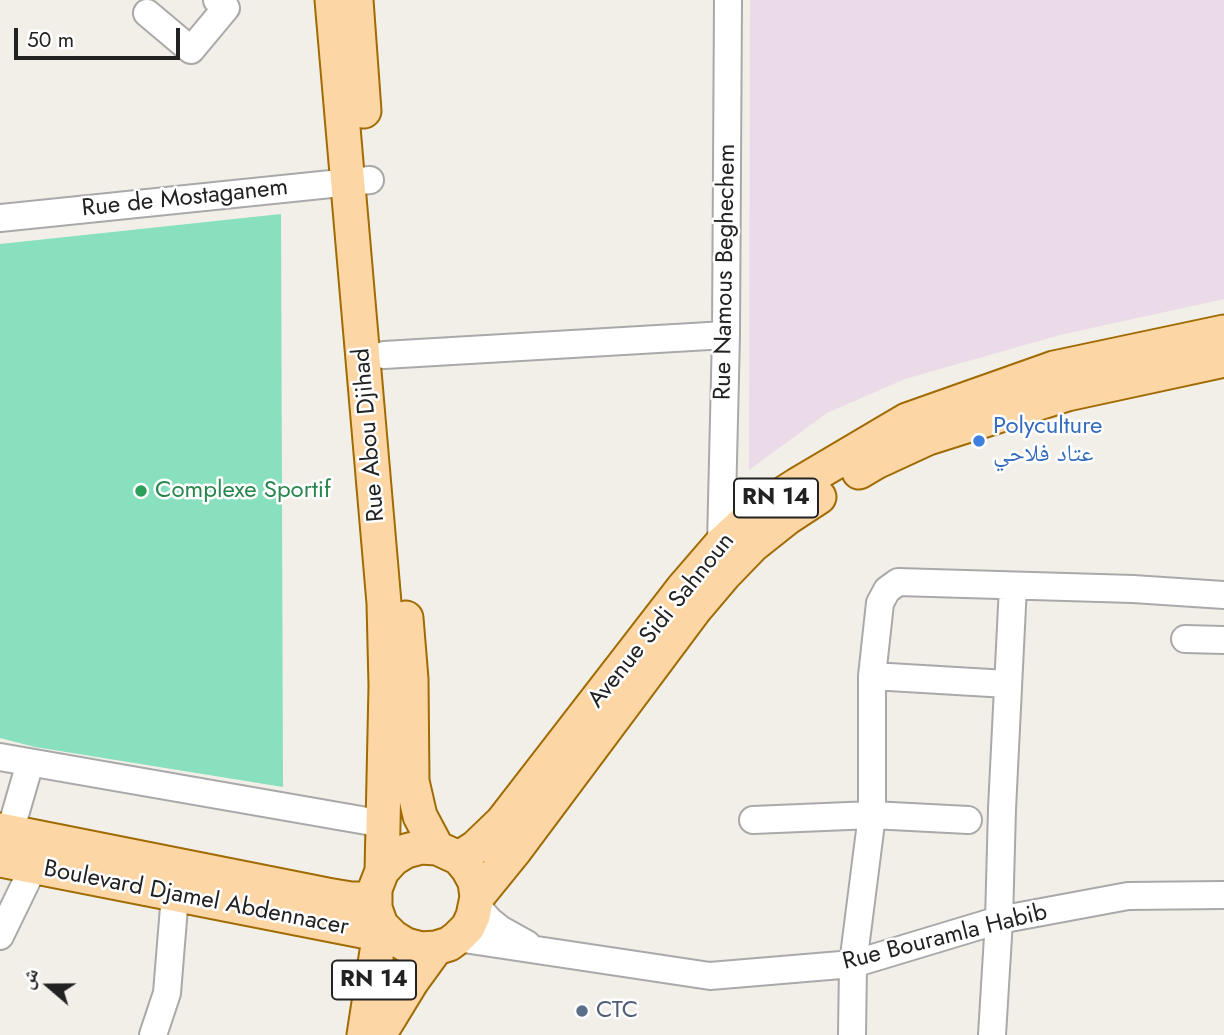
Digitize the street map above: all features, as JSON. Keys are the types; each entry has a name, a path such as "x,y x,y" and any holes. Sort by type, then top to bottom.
{"main road":[{"name":"Rue Abou Djihad","path":"331,0 384,355 411,678 412,780 420,816 448,853"},
{"name":"Rue Abou Djihad","path":"356,0 359,181 386,673 382,913"},
{"name":"Avenue Sidi Sahnoun","path":"448,853 476,847 502,822 683,588 721,544 758,510 907,420 1055,368 1224,332"},
{"name":"Avenue Sidi Sahnoun","path":"477,901 696,608 753,545 787,518 876,462 928,438 1067,394 1224,360"},
{"name":"Boulevard Djamel Abdennacer","path":"3,841 34,866 175,895 382,913"},
{"name":"Boulevard Djamel Abdennacer","path":"3,841 351,899 382,913"},
{"path":"421,847 448,853 468,869 475,882 477,901 468,927 447,943 421,949 406,945 382,913 393,859 406,850 421,847"},
{"name":"RN 14","path":"364,1035 382,913"},
{"name":"RN 14","path":"379,1035 412,981 447,943"}],"street":[{"path":"147,12 191,50 226,8 217,0"},
{"name":"Rue Namous Beghechem","path":"721,544 726,335 728,0"},
{"name":"Rue de Mostaganem","path":"0,218 359,181"},
{"path":"384,355 726,335"},
{"path":"852,1035 853,964 872,815 872,676 880,603 887,590 898,582 1133,589 1224,595"},
{"path":"992,1035 1013,586"},
{"path":"1185,639 1224,640"},
{"path":"872,676 1007,684"},
{"path":"0,757 384,824"},
{"path":"3,841 30,763"},
{"path":"753,820 872,815 968,820"},
{"path":"0,936 34,866"},
{"path":"153,1035 167,993 175,895"},
{"name":"Rue Bouramla Habib","path":"447,943 541,951 710,976 853,964 999,920 1128,897 1224,895"},
{"path":"477,901 489,920 500,929 541,951"}],"shaded area":[{"path":"750,0 1224,0 1224,299 1060,335 905,379 827,413 749,470"}],"green space":[{"name":"Complexe Sportif","path":"281,214 283,787 35,747 0,738 0,244"}],"place":[{"name":"Polyculture عتاد فلاحي","path":"979,441"},
{"name":"Complexe Sportif","path":"141,491"},
{"name":"CTC","path":"582,1011"}]}
